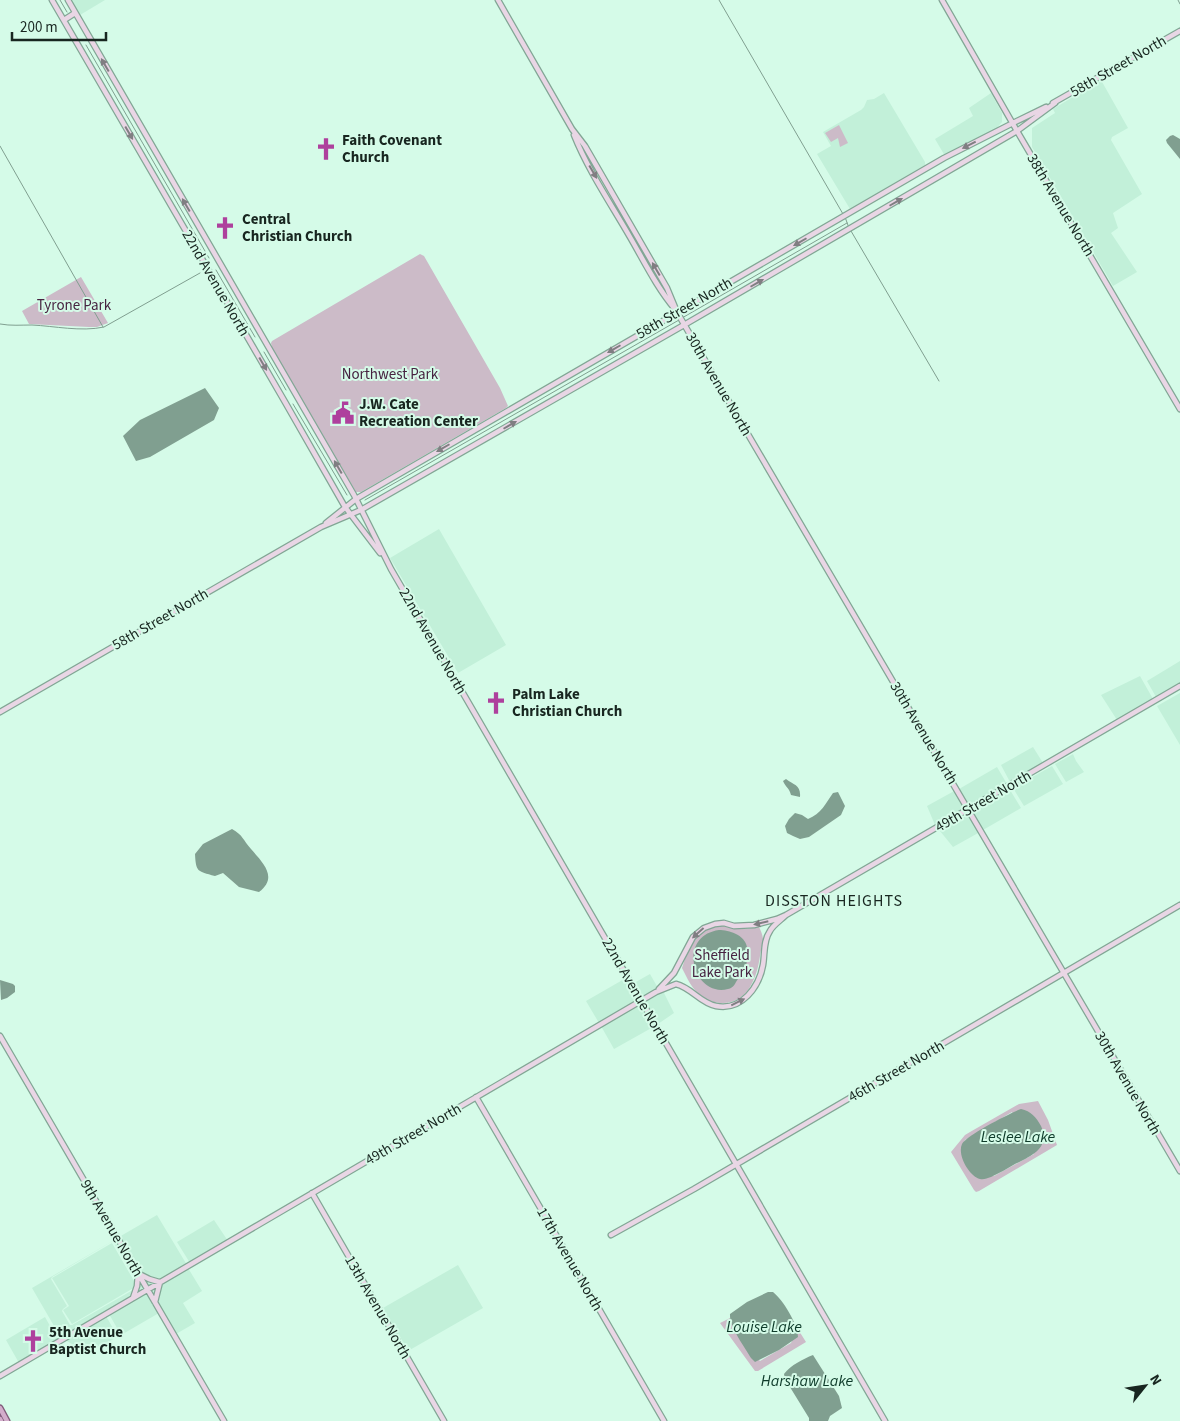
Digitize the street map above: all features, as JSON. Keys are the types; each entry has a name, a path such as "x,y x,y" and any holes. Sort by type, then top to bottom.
{"main road":[{"path":"0,1408 8,1421"}],"street":[{"name":"22nd Avenue North","path":"52,0 345,507 387,562"},
{"name":"22nd Avenue North","path":"68,0 356,498 387,562 885,1421"},
{"path":"498,0 572,129 585,146 625,214 667,288 678,314"},
{"name":"38th Avenue North","path":"942,0 1180,409"},
{"path":"64,20 75,13"},
{"name":"58th Street North","path":"321,527 356,498 678,314 944,158 1055,102 1180,31"},
{"name":"58th Street North","path":"0,712 321,527 361,510 846,231 1017,131 1055,102"},
{"name":"30th Avenue North","path":"678,314 1180,1171"},
{"name":"49th Street North","path":"656,992 674,973 693,937 704,928 724,923 734,926 754,925 786,915 1180,686"},
{"name":"46th Street North","path":"611,1235 1180,905"},
{"name":"49th Street North","path":"0,1376 656,992 676,984 688,988 711,1005 728,1006 742,1001 753,990 761,974 766,942 770,930 786,915"},
{"name":"9th Avenue North","path":"0,1036 224,1421"},
{"name":"17th Avenue North","path":"476,1097 664,1421"},
{"name":"13th Avenue North","path":"312,1193 444,1421"},
{"path":"133,1298 138,1286 138,1273 160,1282 155,1302"}],"shaded area":[{"path":"72,0 105,0 80,15"},
{"path":"1101,80 1128,128 1112,137 1111,140 1142,194 1113,213 1118,228 1111,233 1137,272 1113,286 1032,147 1032,128 1055,113 1053,109"},
{"path":"884,93 925,165 850,209 817,154 831,146 823,132 861,110 867,100 874,99"},
{"path":"991,93 1002,113 1002,122 995,130 945,156 935,139 973,116 969,108"},
{"path":"439,529 506,645 458,673 390,558"},
{"path":"1180,661 1180,683 1156,697 1147,681"},
{"path":"1140,676 1153,699 1117,720 1101,695"},
{"path":"1180,693 1180,745 1157,706"},
{"path":"1033,747 1043,763 1010,782 1001,765"},
{"path":"1073,754 1084,772 1066,782 1055,764"},
{"path":"1052,766 1063,784 1024,806 1013,788"},
{"path":"997,767 1007,784 969,806 959,789"},
{"path":"956,790 966,808 935,825 927,806"},
{"path":"1010,790 1021,808 983,830 973,812"},
{"path":"969,814 980,832 953,847 940,831"},
{"path":"650,974 658,988 642,998 634,983"},
{"path":"626,978 639,1000 599,1023 586,1001"},
{"path":"663,991 674,1013 658,1024 644,1001"},
{"path":"641,1003 655,1026 614,1049 601,1026"},
{"path":"157,1215 187,1265 149,1287 119,1237"},
{"path":"214,1220 228,1241 190,1263 177,1242"},
{"path":"116,1239 145,1289 61,1338 32,1288","holes":["111,1242 114,1243 138,1287 70,1325 62,1311 67,1306 51,1279 52,1277"]},
{"path":"112,1243 137,1286 72,1324 63,1310 69,1306 52,1278"},
{"path":"458,1265 483,1308 408,1351 383,1308"},
{"path":"188,1268 202,1291 183,1303 195,1323 176,1334 150,1290"},
{"path":"147,1292 159,1313 121,1335 109,1314"},
{"path":"106,1316 118,1337 79,1356 72,1344 65,1340"},
{"path":"45,1317 58,1340 19,1363 6,1340"}],"green space":[{"path":"839,125 848,143 840,147 838,138 831,142 825,133"},
{"name":"Northwest Park","path":"420,254 424,256 500,388 508,406 361,492 356,492 272,348 271,343"},
{"name":"Tyrone Park","path":"81,277 108,323 97,327 29,324 22,311"},
{"name":"Sheffield Lake Park","path":"713,926 745,929 759,927 762,935 763,941 759,964 754,980 745,994 732,1002 714,1002 701,996 692,987 682,968 692,943 701,933"},
{"path":"1038,1101 1048,1120 1057,1145 976,1192 951,1152 965,1135 1019,1104","holes":["1012,1112 1034,1154 994,1176 972,1174 961,1152 965,1140"]},
{"path":"730,1318 743,1344 760,1361 791,1343 797,1329 794,1323 806,1342 755,1371 720,1323"}],"water":[{"path":"1173,135 1180,139 1180,159 1166,140"},
{"path":"205,388 219,408 214,420 150,457 136,461 123,436 140,420"},
{"path":"786,779 798,788 800,797 791,795 783,781"},
{"path":"838,792 845,806 841,815 809,837 800,839 787,833 785,826 795,813 808,819 813,817 823,808 833,793"},
{"path":"232,829 241,836 267,870 268,881 259,892 239,887 223,873 215,876 201,872 197,868 195,854 203,844"},
{"path":"719,930 732,932 740,936 747,947 745,968 732,988 728,989 716,989 706,984 698,976 694,965 697,943 706,935"},
{"path":"0,980 15,986 15,992 1,1000"},
{"name":"Leslee Lake","path":"1021,1109 1033,1115 1041,1126 1043,1140 1041,1146 1027,1158 991,1177 980,1179 976,1177 968,1170 965,1164 961,1154 962,1144 980,1130"},
{"name":"Louise Lake","path":"768,1292 773,1292 785,1306 796,1326 798,1337 779,1350 755,1362 735,1331 730,1314 747,1302"},
{"name":"Harshaw Lake","path":"813,1355 839,1396 842,1408 830,1416 828,1421 809,1421 785,1379 784,1374 790,1368 801,1360"}],"waterway":[{"path":"60,0 67,12"},
{"path":"719,0 843,214"},
{"path":"1178,0 1180,4"},
{"path":"86,45 209,258"},
{"path":"0,146 103,327"},
{"path":"845,217 849,228"},
{"path":"682,318 847,223"},
{"path":"851,231 939,381"},
{"path":"216,270 255,337"},
{"path":"0,324 77,329 104,327 200,273"},
{"path":"365,500 679,320"},
{"path":"264,352 286,390"},
{"path":"293,404 347,495"}],"place":[{"name":"Faith Covenant Church","path":"326,149"},
{"name":"Central Christian Church","path":"225,228"},
{"name":"J.W. Cate Recreation Center","path":"343,413"},
{"name":"Palm Lake Christian Church","path":"496,703"},
{"name":"5th Avenue Baptist Church","path":"33,1341"}],"district":[{"name":"DISSTON HEIGHTS","path":"834,900"}]}
